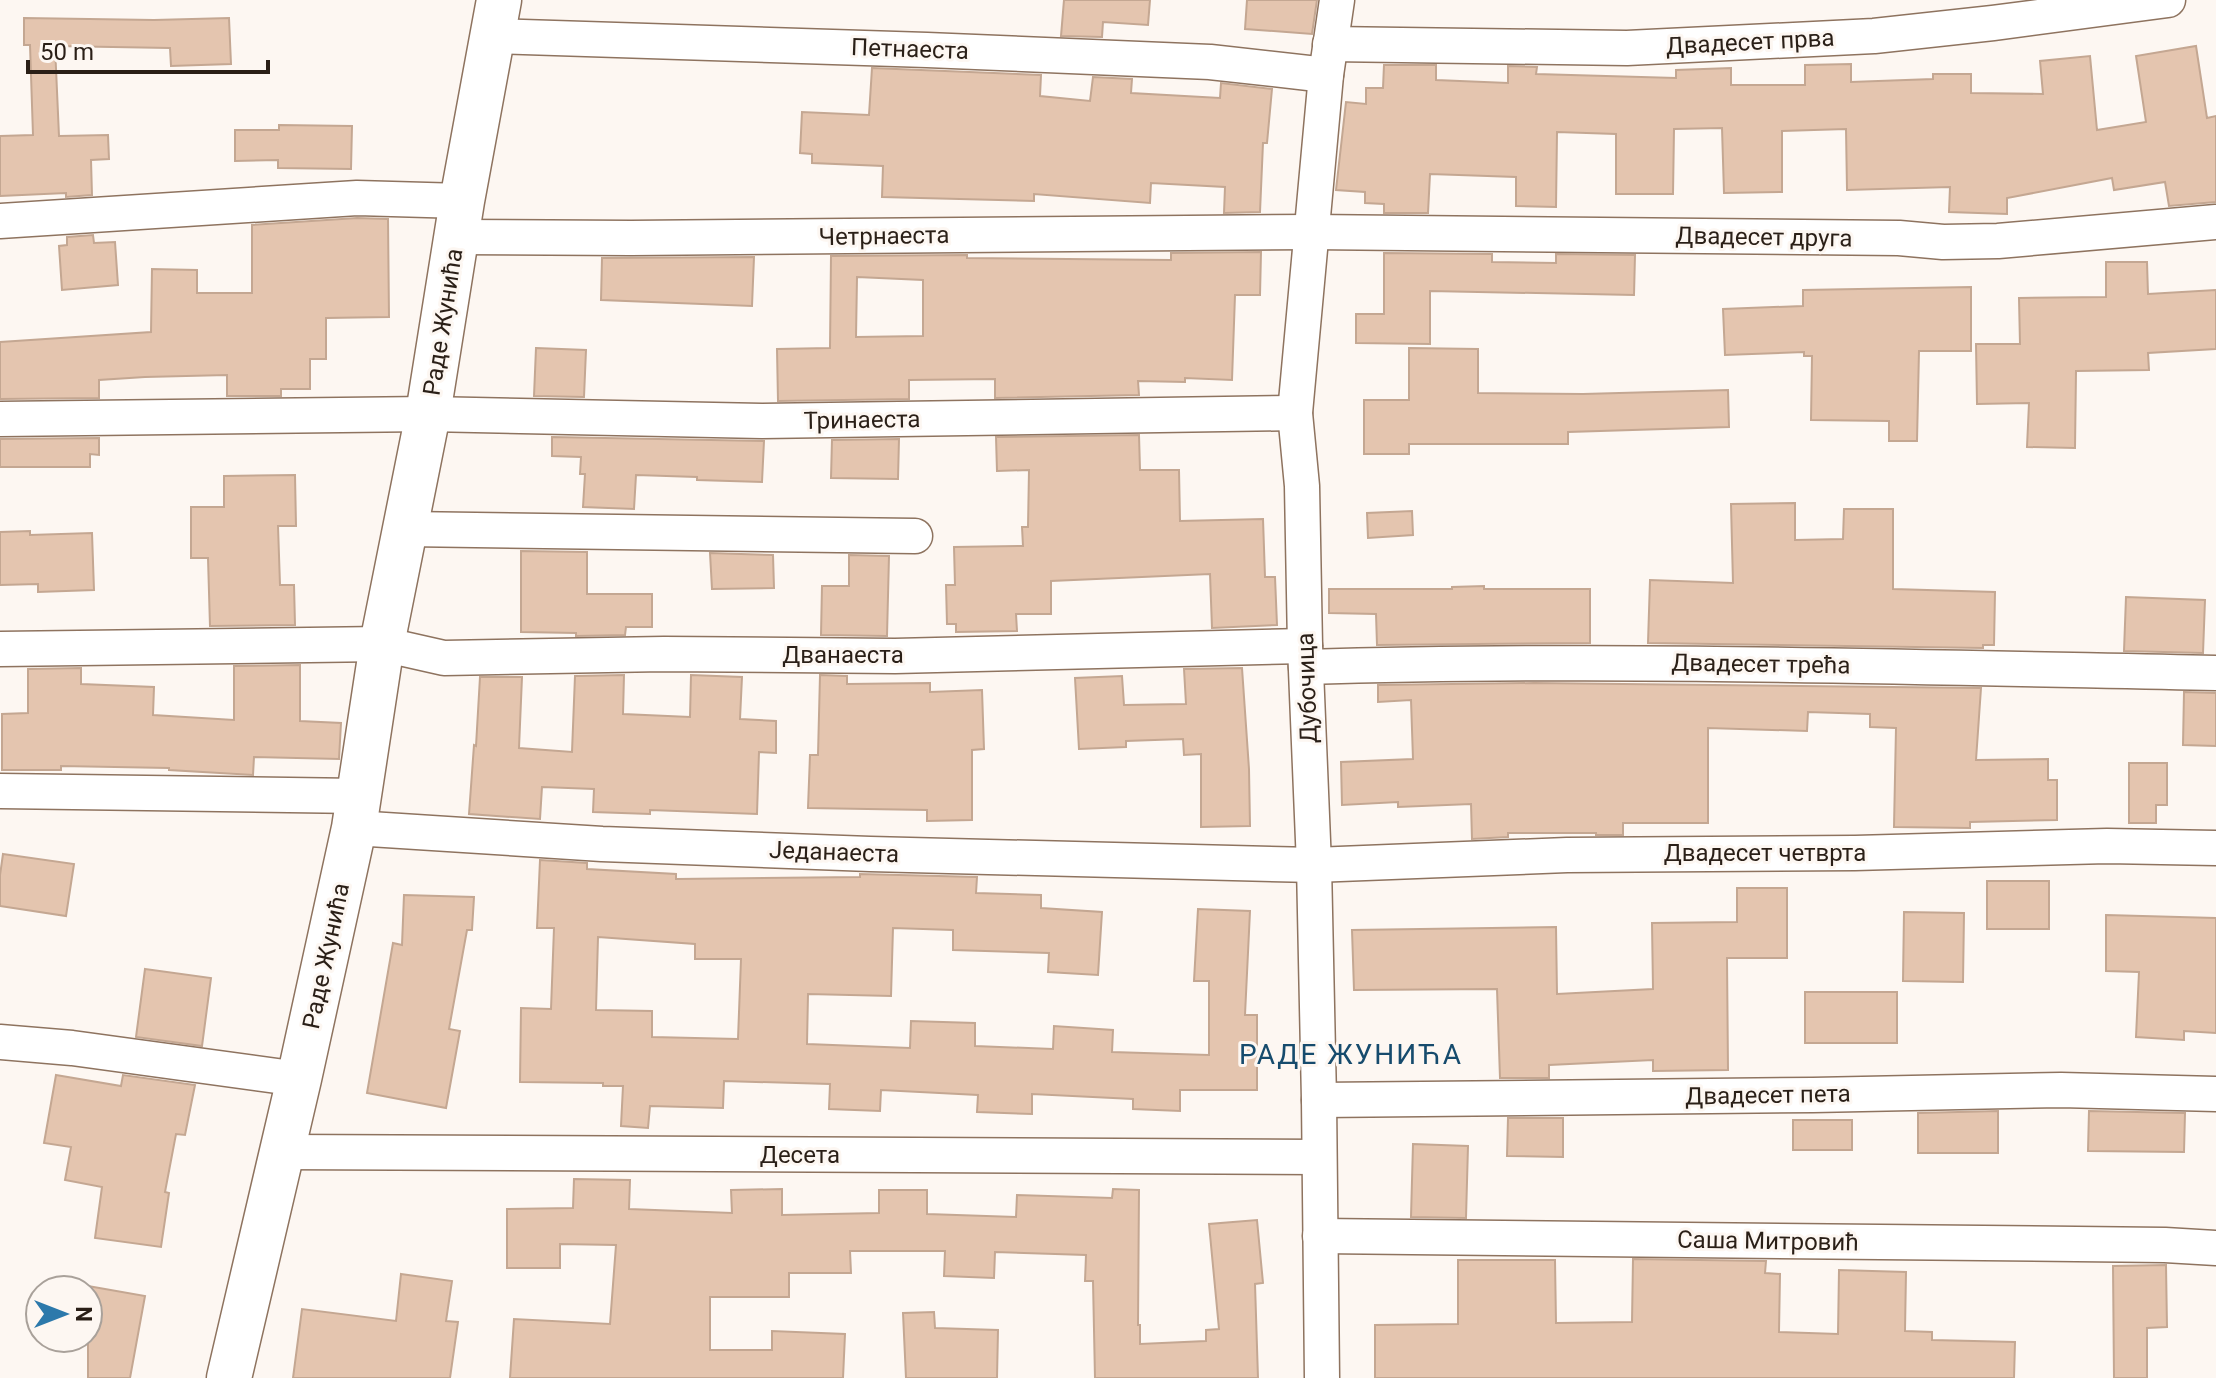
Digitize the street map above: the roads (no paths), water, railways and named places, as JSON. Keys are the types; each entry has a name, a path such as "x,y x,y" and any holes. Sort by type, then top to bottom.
{"main road":[{"name":"Раде Жунића","path":"229,1378 357,812 382,644 428,414 459,219 496,18"}],"street":[{"name":"Дубочица","path":"1322,1378 1314,865 1302,486 1295,413 1328,60 1337,0"},
{"name":"Двадесет прва","path":"1328,60 1874,36 2168,0"},
{"name":"Петнаеста","path":"496,18 927,50 1210,62 1328,60"},
{"name":"Четрнаеста","path":"0,221 357,198 459,219 631,238 1312,232"},
{"name":"Двадесет друга","path":"1312,232 1899,238 1943,242 1998,241 2216,222"},
{"name":"Тринаеста","path":"0,419 428,414 762,421 1295,413"},
{"path":"406,529 915,536"},
{"name":"Дванаеста","path":"382,644 444,658 664,654 1306,656"},
{"path":"0,649 382,644"},
{"name":"Двадесет трећа","path":"1306,656 1440,663 1742,663 2216,673"},
{"name":"Једанаеста","path":"0,791 357,812 602,844 1314,865"},
{"name":"Двадесет четврта","path":"1314,865 1567,855 1855,853 2107,846 2216,848"},
{"path":"0,1042 72,1048 299,1079"},
{"name":"Двадесет пета","path":"1319,1100 2061,1090 2216,1094"},
{"name":"Десета","path":"281,1152 1319,1157"},
{"name":"Саша Митровић","path":"1320,1236 2216,1248"}],"district":[{"name":"РАДЕ ЖУНИЋА","path":"1351,1054"}]}
